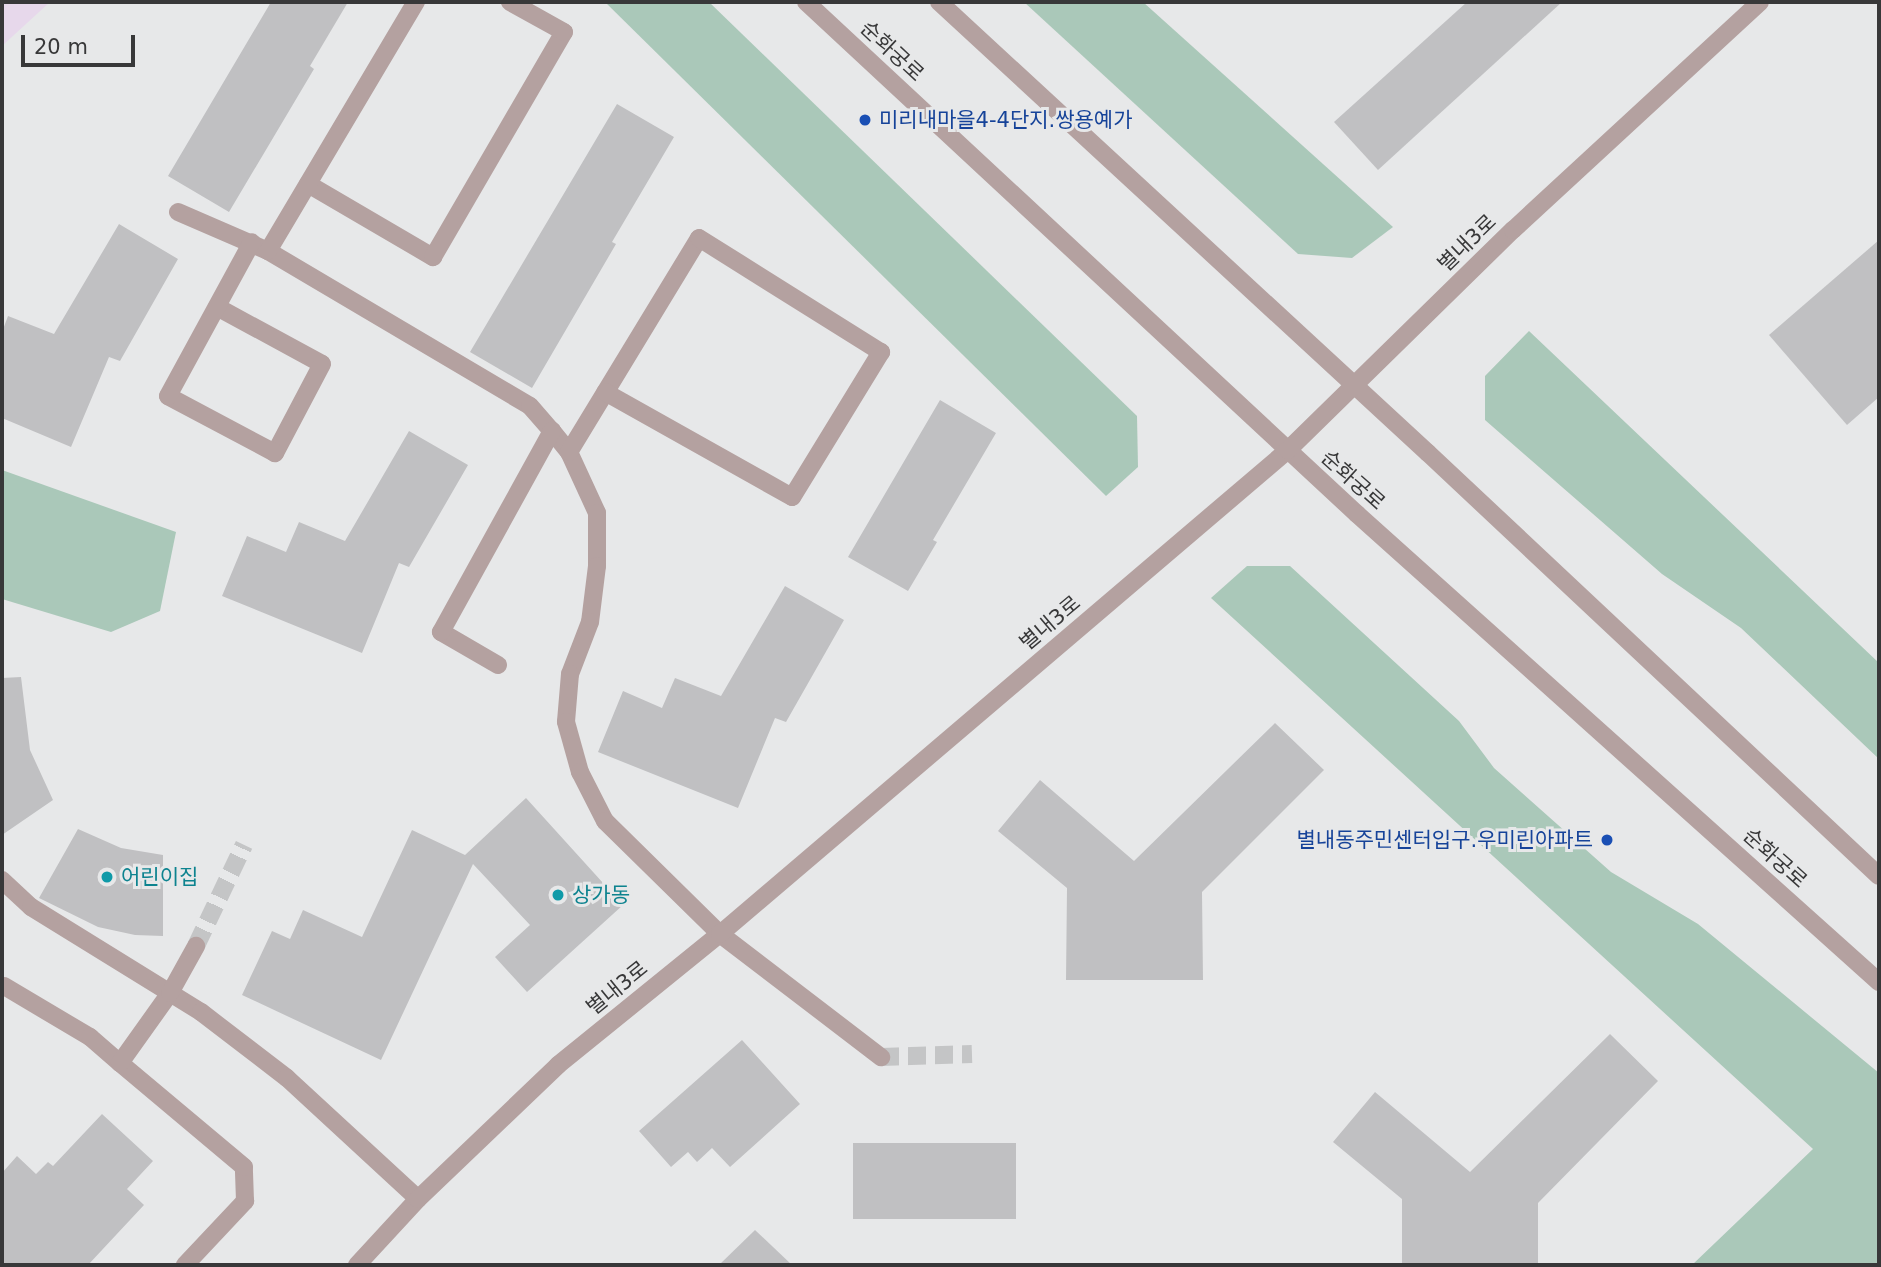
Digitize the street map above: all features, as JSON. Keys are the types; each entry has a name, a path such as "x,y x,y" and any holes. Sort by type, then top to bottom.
{"street":[{"path":"268,251 416,2"},
{"path":"308,184 433,257 564,32 510,2"},
{"name":"순화궁로","path":"806,2 1287,450 1879,982"},
{"path":"939,2 1879,876"},
{"name":"별내3로","path":"357,1265 418,1199 558,1065 720,934 1287,450 1523,221 1760,2"},
{"path":"178,212 268,251 530,405 552,431 569,452 597,513 597,566 590,622 570,674 566,722 580,772 605,821 720,934 881,1056"},
{"path":"569,452 605,392 699,238 881,352 792,498 605,392"},
{"path":"217,307 322,364 275,453 168,396 252,242"},
{"path":"498,665 441,632 552,431"},
{"path":"2,880 32,907 170,993 287,1078 418,1199"},
{"path":"120,1063 170,993 196,946"},
{"path":"4,986 89,1037 244,1167 245,1201 185,1265"}],"shaded area":[{"path":"2,2 50,2 2,46"}],"green space":[{"path":"605,2 709,2 1137,416 1138,467 1106,496"},
{"path":"1024,2 1143,2 1393,227 1352,258 1298,254"},
{"path":"1529,331 1879,663 1879,759 1741,628 1662,574 1485,420 1485,376"},
{"path":"2,470 176,532 160,611 111,632 2,599"},
{"path":"1247,566 1290,566 1459,721 1494,768 1611,872 1698,924 1879,1073 1879,1265 1692,1265 1813,1149 1211,598"}],"building":[{"path":"271,2 348,2 310,66 314,69 229,212 168,176"},
{"path":"1467,2 1562,2 1378,170 1334,122"},
{"path":"617,104 674,137 612,242 616,244 532,388 470,352"},
{"path":"119,224 178,259 120,361 109,357 71,447 2,418 2,332 8,316 54,334"},
{"path":"1879,240 1879,397 1847,425 1769,335"},
{"path":"940,400 996,433 933,540 937,542 908,591 848,557"},
{"path":"409,431 468,465 409,567 399,563 362,653 222,596 247,536 286,552 299,522 345,541"},
{"path":"785,586 844,620 786,722 775,718 738,808 598,752 623,691 662,708 675,678 721,696"},
{"path":"21,677 30,750 53,800 2,835 2,678"},
{"path":"1275,723 1324,770 1202,892 1203,980 1066,980 1067,888 998,831 1040,780 1134,861"},
{"path":"526,798 623,905 527,992 495,957 530,925 473,864 381,1060 242,995 272,931 290,939 303,910 362,937 412,830 465,855"},
{"name":"어린이집","path":"78,829 121,848 163,855 163,936 135,935 98,927 39,898"},
{"path":"1610,1034 1658,1081 1538,1203 1538,1265 1402,1265 1402,1199 1333,1142 1375,1092 1470,1172"},
{"path":"742,1040 800,1104 730,1167 712,1148 697,1162 688,1152 671,1167 639,1131"},
{"path":"102,1114 153,1161 127,1189 144,1205 88,1265 2,1265 2,1173 17,1156 36,1174 48,1162 53,1166"},
{"path":"853,1143 1016,1143 1016,1219 853,1219"},
{"path":"755,1230 792,1265 719,1265"}],"tunnel":[{"path":"196,946 244,845"},
{"path":"881,1057 972,1054"}],"place":[{"name":"미리내마을4-4단지.쌍용예가","path":"865,120"},
{"name":"별내동주민센터입구.우미린아파트","path":"1607,840"},
{"name":"어린이집","path":"107,877"},
{"name":"상가동","path":"558,895"}]}
